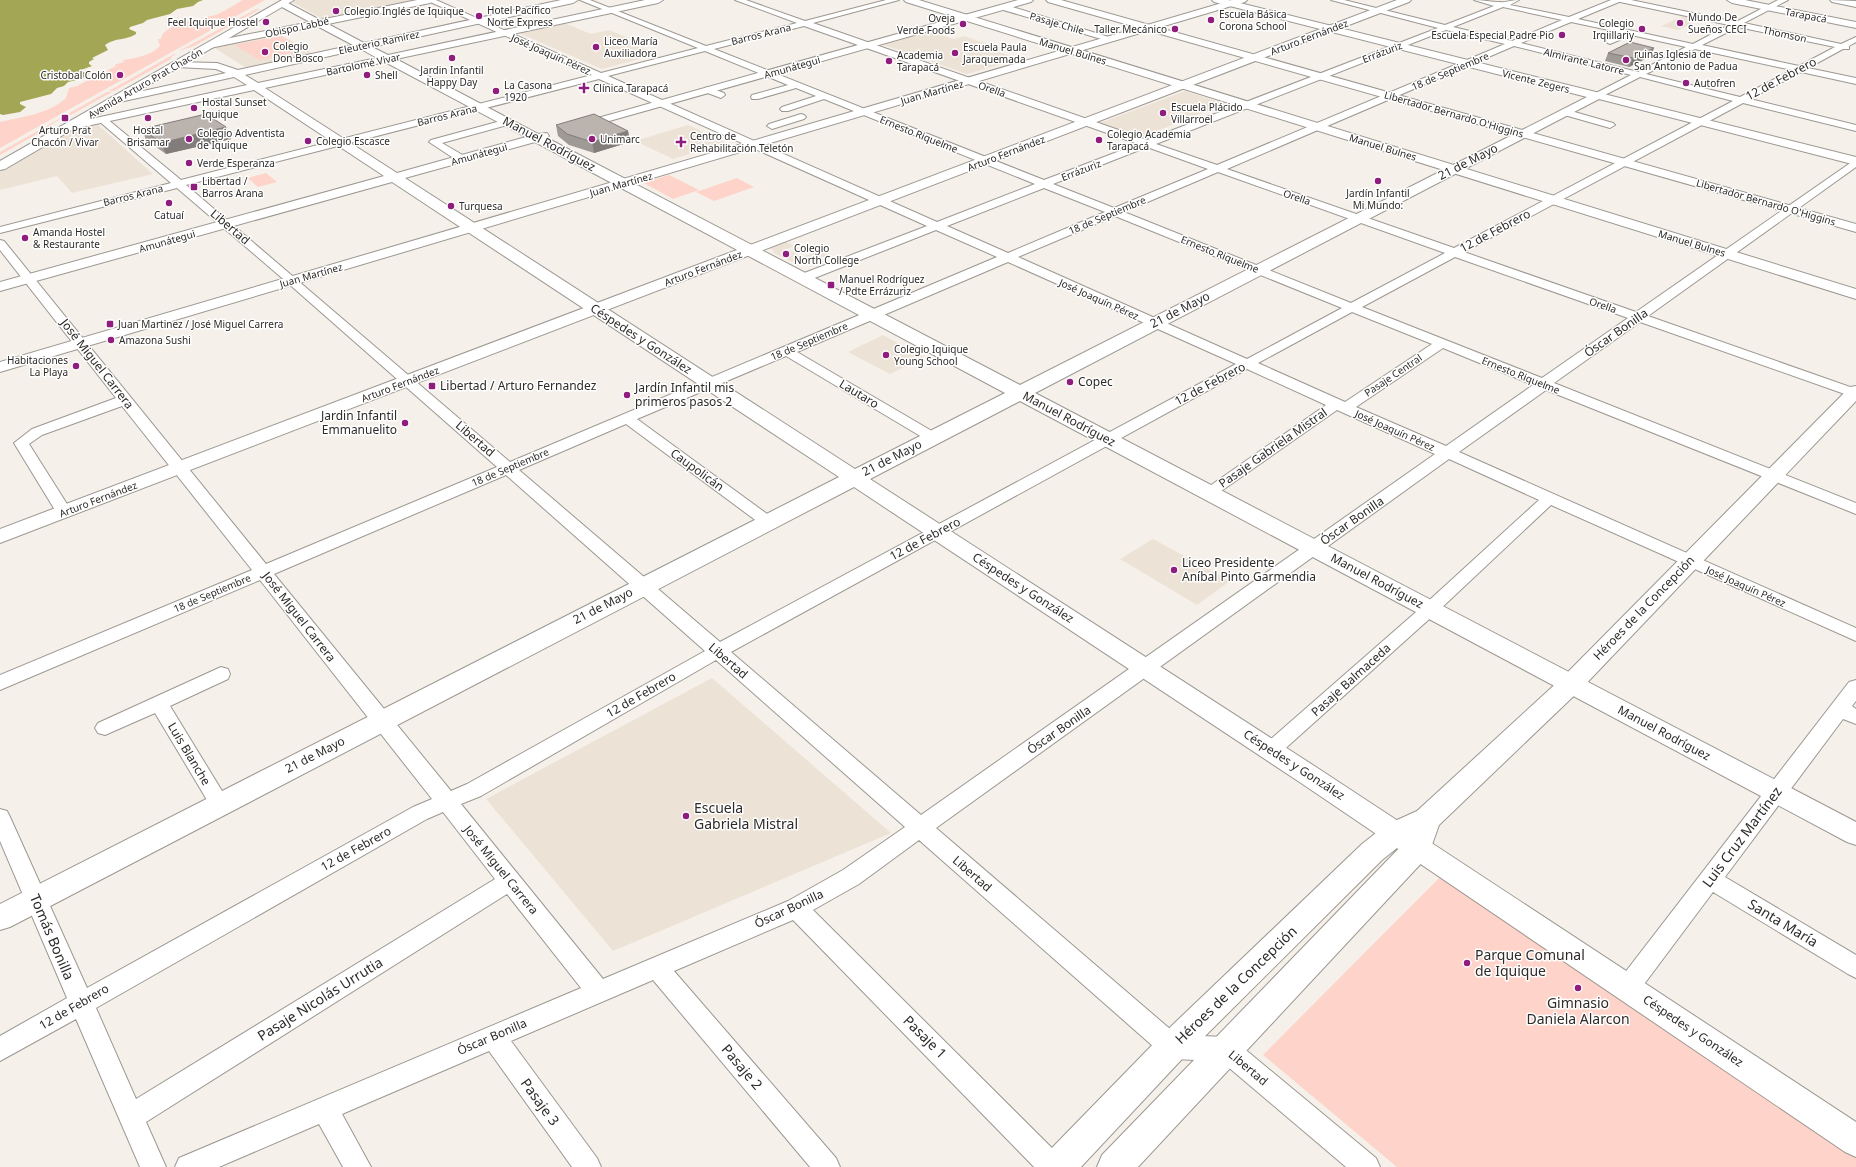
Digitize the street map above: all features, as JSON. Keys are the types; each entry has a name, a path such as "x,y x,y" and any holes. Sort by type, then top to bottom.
{"main road":[{"name":"Manuel Bulnes","path":"909,0 1856,294"},
{"name":"Libertador Bernardo O'Higgins","path":"1052,0 1856,228"},
{"name":"Arturo Fernández","path":"0,536 1406,0"},
{"name":"Avenida Arturo Prat Chacón","path":"0,166 115,100 175,62 210,45 284,1"},
{"name":"Avenida Arturo Prat Chacón","path":"0,159 284,1"},
{"name":"Juan Martínez","path":"0,367 1237,2"},
{"path":"88,109 115,100"},
{"name":"Héroes de la Concepción","path":"1114,1167 1226,1049 1407,840 1427,819 1571,684 1855,393"},
{"name":"Héroes de la Concepción","path":"1057,1167 1172,1047 1366,857 1407,840"}],"street":[{"name":"José Joaquín Pérez","path":"430,0 752,145 1856,635"},
{"name":"Obispo Labbé","path":"210,45 430,0"},
{"name":"Eleuterio Ramírez","path":"115,100 573,0"},
{"name":"Ernesto Riquelme","path":"584,0 1856,509"},
{"name":"Bartolomé Vivar","path":"68,127 658,0"},
{"name":"Orella","path":"739,0 1855,393"},
{"name":"Barros Arana","path":"0,230 895,0"},
{"name":"Amunátegui","path":"0,287 1028,0"},
{"name":"Vicente Zegers","path":"1217,0 1237,2 1331,29 1856,162"},
{"name":"Almirante Latorre","path":"1335,0 1856,128"},
{"path":"1478,0 1856,81"},
{"name":"Errázuriz","path":"803,278 1515,0"},
{"name":"18 de Septiembre","path":"0,683 1619,0"},
{"name":"Thomson","path":"1619,0 1856,49"},
{"name":"Tarapacá","path":"1732,0 1856,25"},
{"name":"21 de Mayo","path":"0,918 1019,392 1259,270 1357,218 1784,0"},
{"path":"1836,0 1856,4"},
{"name":"Manuel Rodríguez","path":"284,1 319,23 1856,834"},
{"name":"Pasaje Chile","path":"1003,7 1111,39"},
{"path":"1610,42 1630,33"},
{"name":"12 de Febrero","path":"0,1049 420,813 474,790 717,652 1246,364 1856,39"},
{"name":"Céspedes y González","path":"175,62 217,66 226,68 236,73 709,384 1271,750 1628,987 1856,1141"},
{"path":"755,97 796,85"},
{"path":"708,90 721,95"},
{"path":"785,109 826,96"},
{"path":"1564,112 1610,125"},
{"path":"772,126 801,117"},
{"name":"Libertad","path":"103,120 293,281 1172,1047 1226,1049 1367,1167"},
{"path":"462,159 434,142 508,122"},
{"path":"782,123 800,131"},
{"name":"Óscar Bonilla","path":"188,1167 598,991 796,908 851,877 1856,162"},
{"name":"José Miguel Carrera","path":"0,243 598,991"},
{"name":"Pasaje Central","path":"1340,406 1442,343"},
{"name":"Lautaro","path":"786,351 932,437"},
{"path":"64,512 21,443 37,432 125,400"},
{"name":"Pasaje Gabriela Mistral","path":"1209,493 1340,406"},
{"name":"Caupolicán","path":"626,418 768,522"},
{"name":"Pasaje Balmaceda","path":"1271,750 1430,609 1548,499"},
{"path":"105,728 221,674"},
{"name":"Luis Cruz Martínez","path":"1628,987 1776,792 1848,713 1856,687"},
{"name":"Luis Blanche","path":"159,703 220,804"},
{"name":"Tomás Bonilla","path":"0,817 153,1167"},
{"name":"Santa María","path":"1710,879 1856,967"},
{"name":"Pasaje Nicolás Urrutia","path":"130,1117 510,881"},
{"name":"Pasaje 1","path":"796,908 1054,1167"},
{"name":"Pasaje 2","path":"656,967 827,1167"},
{"name":"Pasaje 3","path":"493,1036 588,1167"},
{"path":"324,1108 358,1167"}],"shaded area":[{"path":"0,0 203,0 193,6 177,9 170,14 147,20 143,23 130,27 129,29 136,32 136,34 105,45 108,50 92,58 94,59 89,62 89,64 92,66 78,71 90,73 81,79 68,82 64,86 57,88 51,94 20,102 20,104 26,107 20,112 3,115 0,114"},
{"path":"243,0 265,0 0,148 0,122 34,114 51,108 66,98 69,88 77,86 116,66 114,65 124,62 123,60 143,56 152,52 160,46 158,39 161,39 163,34 176,25 218,14"},
{"name":"Colegio Inglés de Iquique","path":"296,0 417,0 323,19 292,2"},
{"path":"256,9 260,9 194,46 179,51"},
{"name":"Mundo De Sueños CECI","path":"1683,16 1699,20 1678,30 1661,26"},
{"name":"Liceo María Auxiliadora","path":"564,23 591,34 609,30 628,38 622,40 658,54 602,69 519,33"},
{"name":"Escuela Paula Jaraquemada","path":"928,31 954,39 964,36 993,46 988,48 1019,59 967,74 881,44"},
{"name":"Colegio Don Bosco","path":"279,34 314,54 248,69 216,49 217,46"},
{"path":"280,36 304,50 259,60 235,45"},
{"path":"176,54 171,57 171,59 114,91 109,91"},
{"name":"Escuela Plácido Villarroel","path":"1185,91 1226,104 1141,137 1100,123"},
{"path":"107,92 112,92 69,116 63,117 51,126 0,155 0,152"},
{"path":"96,123 153,174 72,193 57,176 0,190 0,171 68,130"},
{"name":"Centro de Rehabilitación Teletón","path":"688,125 727,143 673,159 635,141"},
{"path":"266,173 277,182 258,187 248,178"},
{"path":"669,175 699,190 673,199 644,183"},
{"path":"737,178 754,187 714,201 696,192"},
{"name":"Colegio North College","path":"785,241 794,246 787,249 803,257 819,251 828,255 802,265 795,261 792,262 772,252 775,251 768,248"},
{"name":"Colegio Iquique Young School","path":"883,335 924,357 890,374 848,352"},
{"name":"Liceo Presidente Aníbal Pinto Garmendia","path":"1153,539 1230,581 1197,605 1120,559"},
{"name":"Escuela Gabriela Mistral","path":"712,678 891,833 613,951 486,799"},
{"name":"Parque Comunal de Iquique","path":"1446,871 1856,1152 1856,1167 1397,1167 1263,1055"}],"building":[{"path":"1630,42 1654,48 1633,58 1608,53"},
{"path":"206,114 226,127 161,143 142,129"},
{"path":"594,114 628,131 592,142 567,134 556,125"}],"place":[{"name":"Colegio Inglés de Iquique","path":"336,11"},
{"name":"Hotel Pacífico Norte Express","path":"479,16"},
{"name":"Escuela Básica Corona School","path":"1211,20"},
{"name":"Feel Iquique Hostel","path":"266,22"},
{"name":"Mundo De Sueños CECI","path":"1680,23"},
{"name":"Oveja Verde Foods","path":"963,24"},
{"name":"Taller Mecánico","path":"1175,29"},
{"name":"Colegio Irqiillariy","path":"1642,29"},
{"name":"Escuela Especial Padre Pio","path":"1562,35"},
{"name":"Liceo María Auxiliadora","path":"596,47"},
{"name":"Colegio Don Bosco","path":"265,52"},
{"name":"Escuela Paula Jaraquemada","path":"955,53"},
{"name":"Jardin Infantil Happy Day","path":"452,58"},
{"name":"ruinas Iglesia de San Antonio de Padua","path":"1626,60"},
{"name":"Academia Tarapacá","path":"889,61"},
{"name":"Cristobal Colón","path":"120,75"},
{"name":"Shell","path":"367,75"},
{"name":"Autofren","path":"1686,83"},
{"name":"Clínica Tarapacá","path":"584,88"},
{"name":"La Casona 1920","path":"496,91"},
{"name":"Hostal Sunset Iquique","path":"194,108"},
{"name":"Escuela Plácido Villarroel","path":"1163,113"},
{"name":"Arturo Prat Chacón / Vivar","path":"65,118"},
{"name":"Hostal Brisamar","path":"148,118"},
{"name":"Colegio Adventista de Iquique","path":"189,139"},
{"name":"Unimarc","path":"592,139"},
{"name":"Colegio Academia Tarapacá","path":"1099,140"},
{"name":"Colegio Escasce","path":"308,141"},
{"name":"Centro de Rehabilitación Teletón","path":"681,142"},
{"name":"Verde Esperanza","path":"189,163"},
{"name":"Jardín Infantil Mi Mundo:","path":"1378,181"},
{"name":"Libertad / Barros Arana","path":"194,187"},
{"name":"Catuaí","path":"169,203"},
{"name":"Turquesa","path":"451,206"},
{"name":"Amanda Hostel & Restaurante","path":"25,238"},
{"name":"Colegio North College","path":"786,254"},
{"name":"Manuel Rodríguez / Pdte Errázuriz","path":"831,285"},
{"name":"Juan Martinez / José Miguel Carrera","path":"110,324"},
{"name":"Amazona Sushi","path":"111,340"},
{"name":"Colegio Iquique Young School","path":"886,355"},
{"name":"Habitaciones La Playa","path":"76,366"},
{"name":"Copec","path":"1070,382"},
{"name":"Libertad / Arturo Fernandez","path":"432,386"},
{"name":"Jardín Infantil mis primeros pasos 2","path":"627,395"},
{"name":"Jardin Infantil Emmanuelito","path":"405,423"},
{"name":"Liceo Presidente Aníbal Pinto Garmendia","path":"1174,570"},
{"name":"Escuela Gabriela Mistral","path":"686,816"},
{"name":"Parque Comunal de Iquique","path":"1467,963"},
{"name":"Gimnasio Daniela Alarcon","path":"1578,988"}]}
